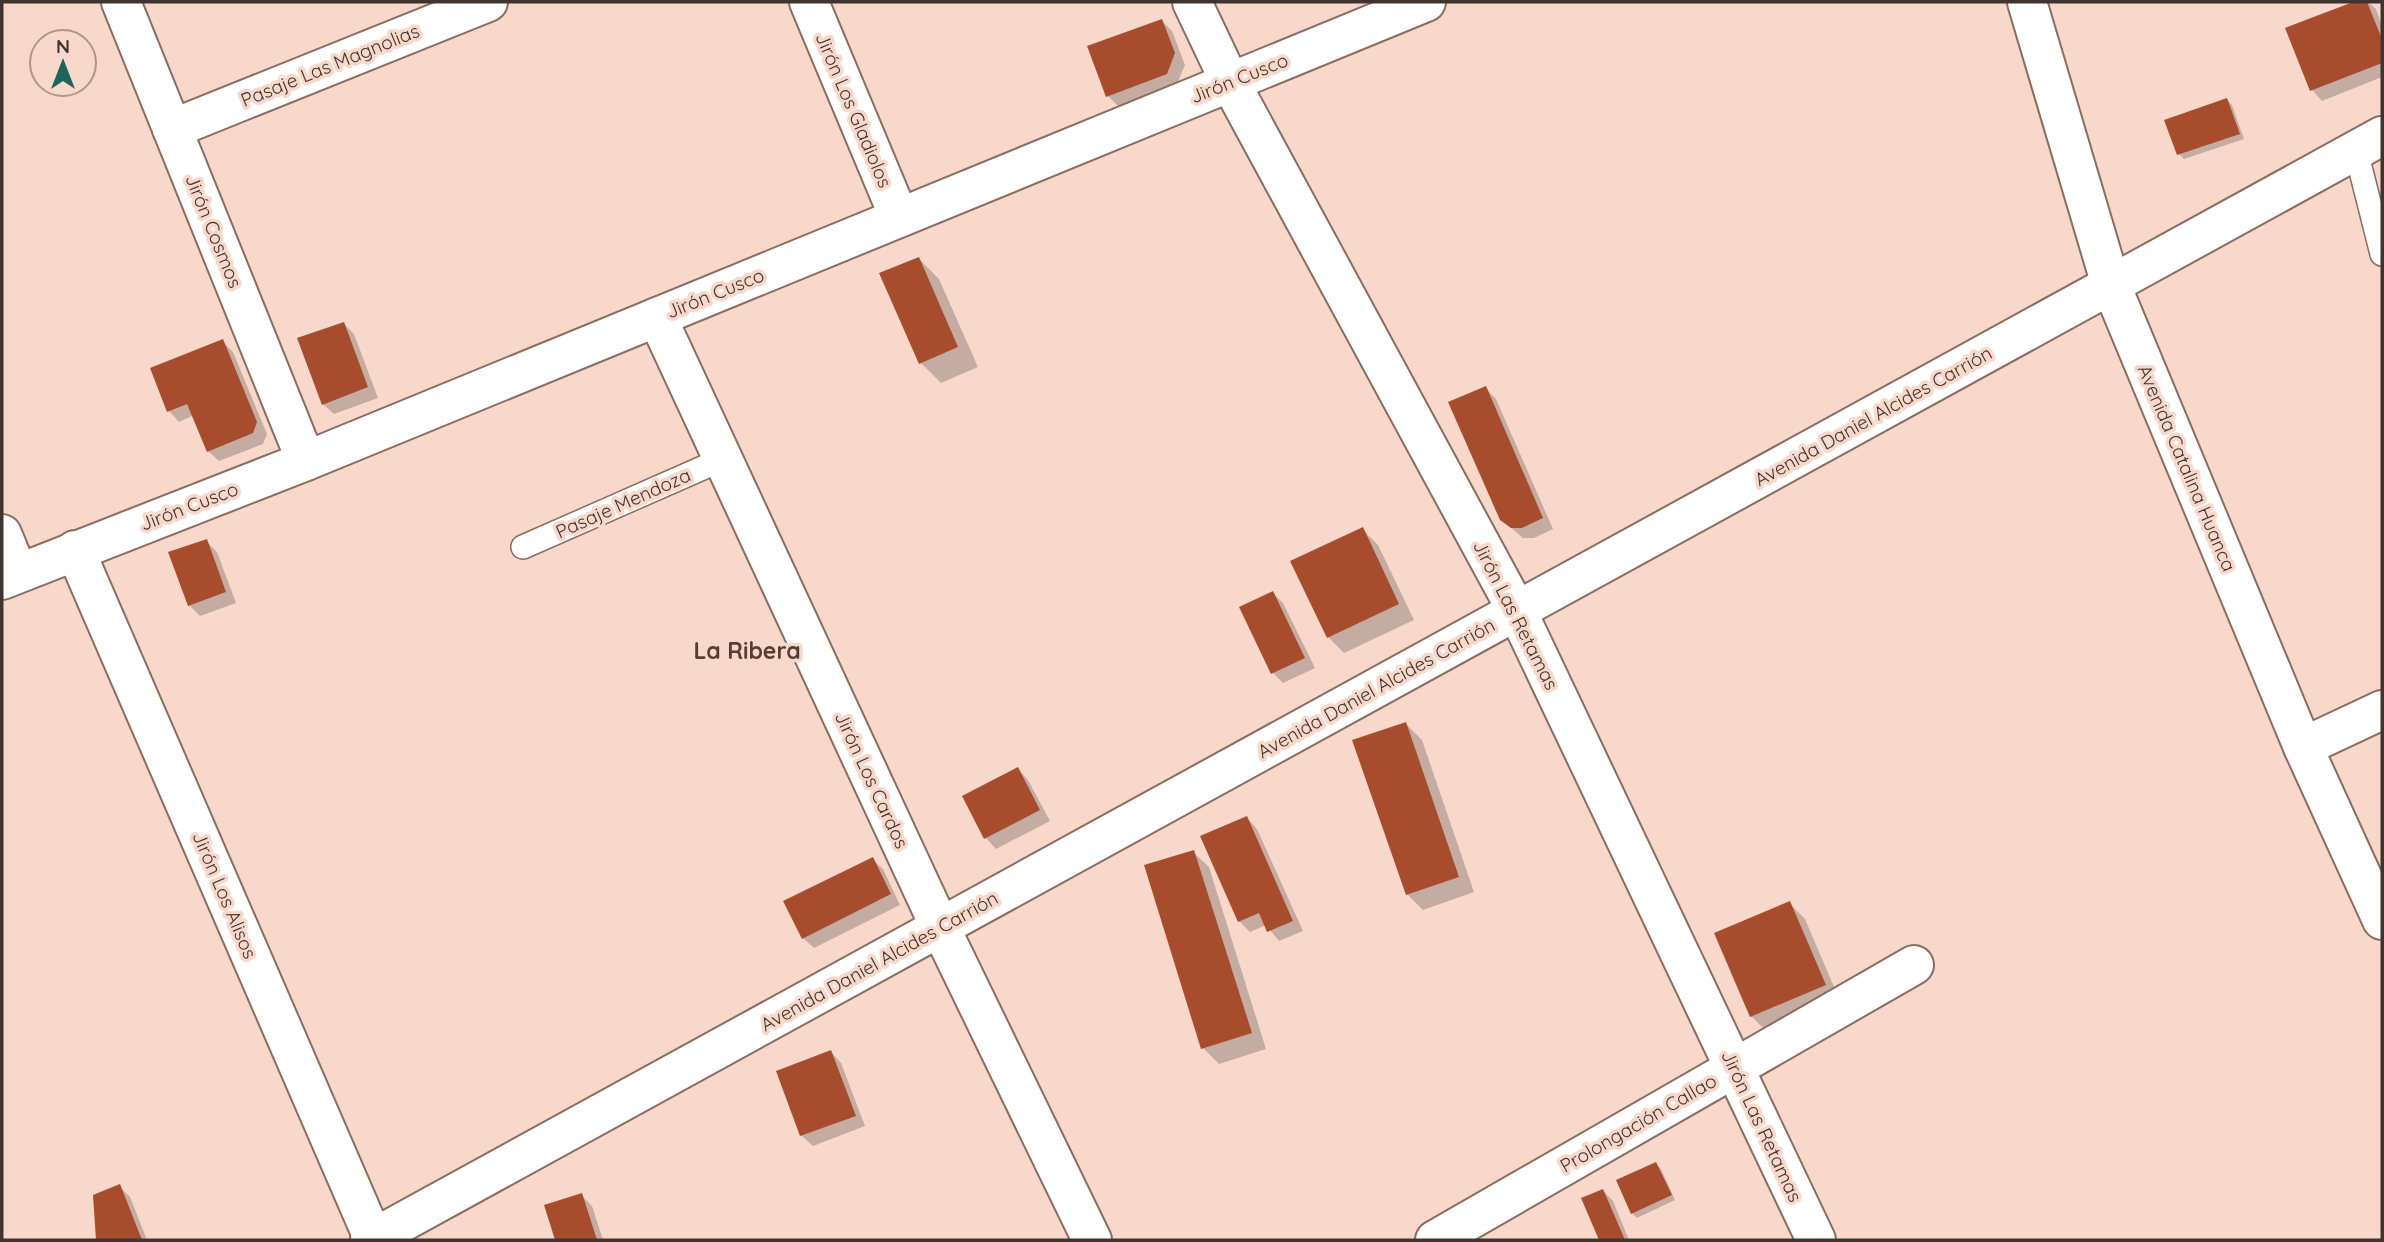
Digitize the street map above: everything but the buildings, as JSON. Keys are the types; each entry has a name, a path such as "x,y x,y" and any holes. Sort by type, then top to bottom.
{"street":[{"name":"Jirón Cosmos","path":"121,2 306,461"},
{"name":"Pasaje Las Magnolias","path":"172,129 488,2"},
{"name":"Jirón Los Gladiolos","path":"809,2 899,217"},
{"name":"Jirón Las Retamas","path":"1192,2 1230,82 1517,611 1816,1240"},
{"name":"Jirón Cusco","path":"10,576 306,461 1426,2"},
{"name":"Avenida Catalina Huanca","path":"2027,2 2111,285 2303,747 2382,920"},
{"name":"Avenida Daniel Alcides Carrión","path":"373,1240 2369,144"},
{"name":"Jirón Los Cardos","path":"657,317 940,927 1093,1240"},
{"path":"2,534 10,576"},
{"name":"Jirón Los Alisos","path":"75,550 373,1240"},
{"path":"2303,747 2382,710"},
{"name":"Prolongación Callao","path":"1434,1240 1914,965"}],"lane":[{"path":"2369,144 2382,254"},
{"name":"Pasaje Mendoza","path":"523,547 723,459"}],"district":[{"name":"La Ribera","path":"747,650"}]}
